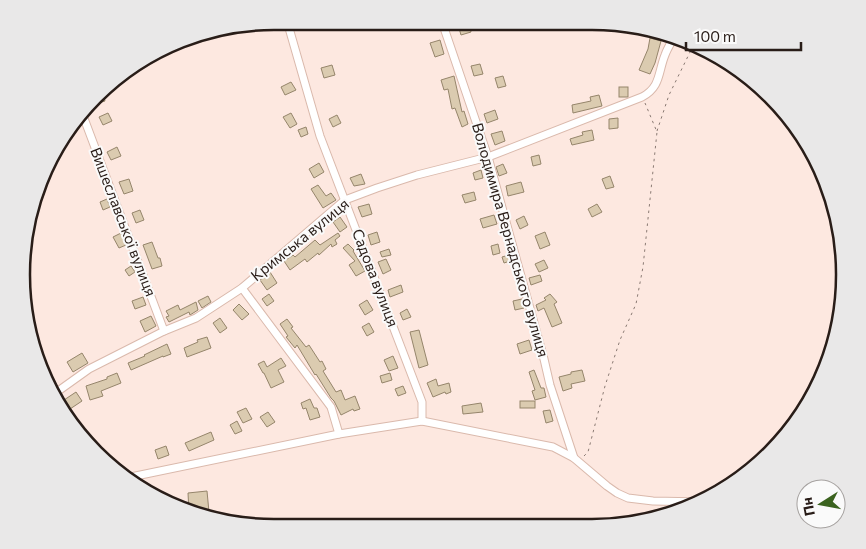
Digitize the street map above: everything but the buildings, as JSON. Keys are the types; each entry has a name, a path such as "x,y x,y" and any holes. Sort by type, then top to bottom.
{"street":[{"name":"Садова вулиця","path":"290,30 320,136 422,402 422,421"},
{"name":"Володимира Вернадського вулиця","path":"445,30 488,157 550,385 574,458"},
{"path":"645,96 658,80 665,54 671,43"},
{"name":"Кримська вулиця","path":"59,390 90,369 164,331 196,318 242,288 345,200 417,175 488,157 645,96"},
{"name":"Вишеславської вулиця","path":"85,121 164,331"},
{"path":"242,288 331,407 339,434"},
{"path":"136,476 339,434 422,421 553,448 574,458 607,486 628,498 681,502"}],"path":[{"path":"574,458 582,457 588,452 605,386 620,340 636,304 643,267 657,132 669,95 690,51"},
{"path":"645,96 657,132"}]}
